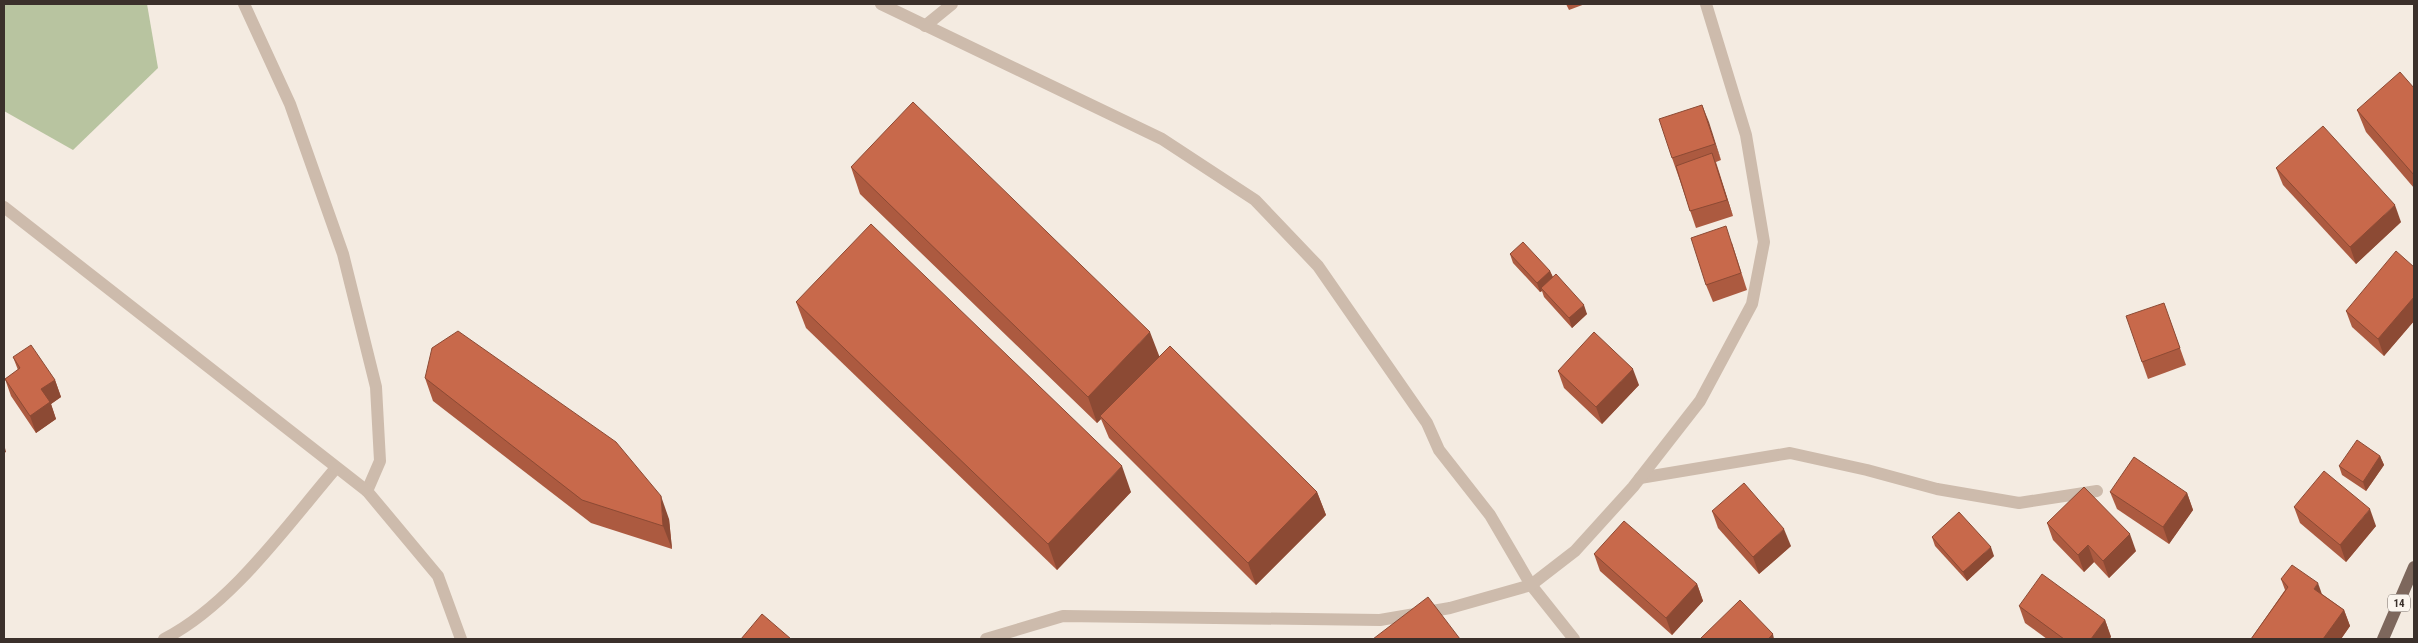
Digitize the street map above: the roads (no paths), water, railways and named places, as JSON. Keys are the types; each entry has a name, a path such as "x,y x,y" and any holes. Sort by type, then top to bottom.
{"main road":[{"name":"14","path":"2383,639 2414,567"}],"street":[{"path":"244,4 290,104 343,254 376,387 380,461 367,491"},
{"path":"882,4 1162,139 1255,200 1318,266 1427,422 1439,450 1490,515 1531,584 1574,639"},
{"path":"925,26 952,4"},
{"path":"986,639 1063,616 1380,620 1450,608 1531,584 1576,551 1640,478 1700,401 1752,304 1764,242 1746,135 1706,4"},
{"path":"4,207 367,491 438,576 462,639"},
{"path":"1640,478 1790,453 1867,470 1936,489 2018,503 2097,491"},
{"path":"164,639 178,632 229,593 336,468"}]}
